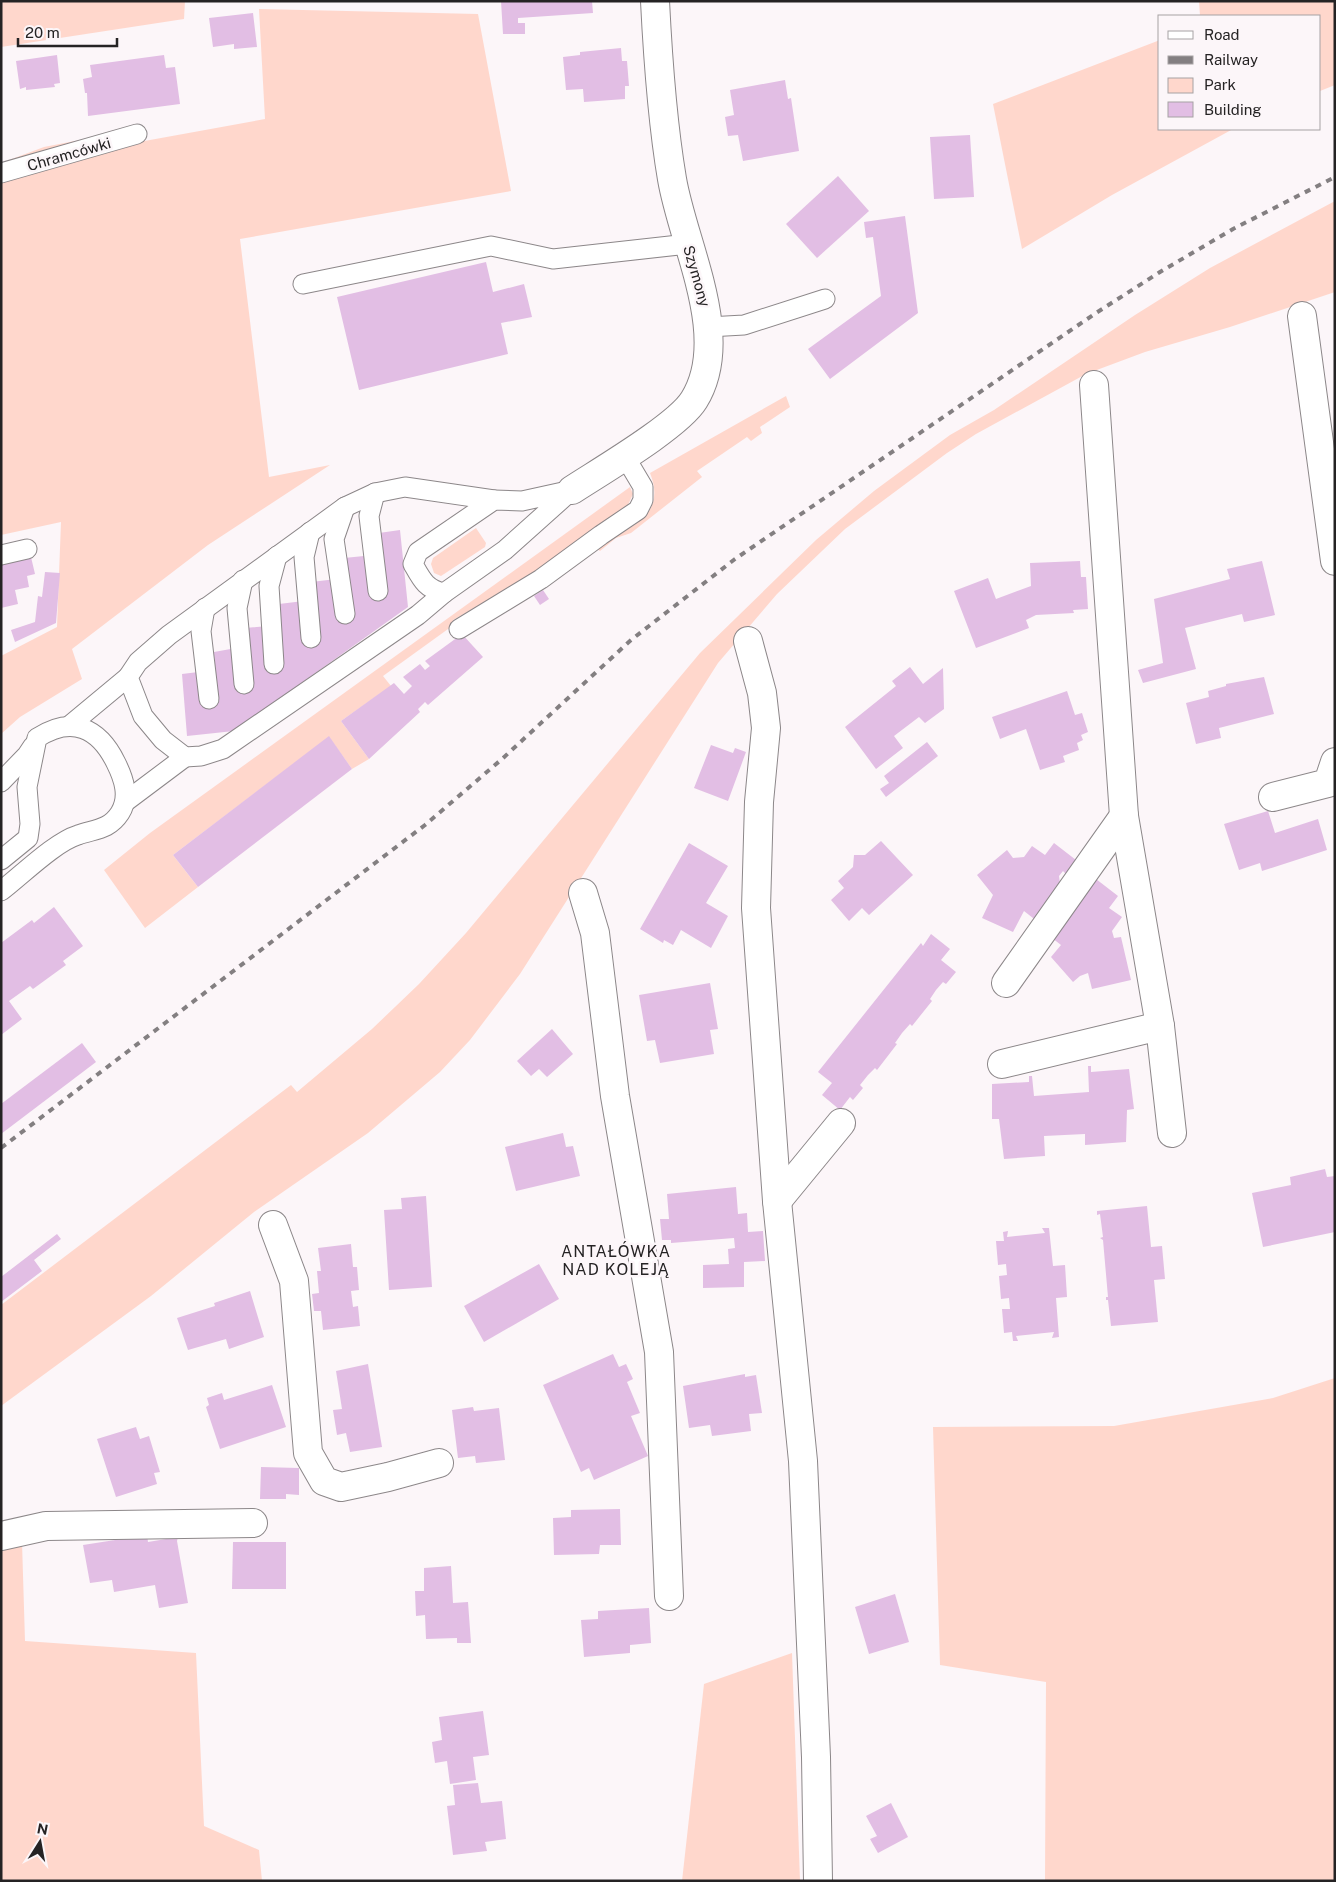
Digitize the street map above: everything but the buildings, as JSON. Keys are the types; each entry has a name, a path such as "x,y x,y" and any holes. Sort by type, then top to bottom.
{"street":[{"name":"Szymony","path":"572,490 672,422 693,401 704,373 708,345 707,309 672,180 660,86 655,1"},
{"path":"1302,316 1335,561"},
{"path":"1094,385 1124,816 1160,1026 1172,1132"},
{"path":"748,641 762,693 766,728 759,802 756,908 777,1201 803,1461 816,1757 818,1881"},
{"path":"1273,797 1328,782 1335,762"},
{"path":"1006,983 1124,816"},
{"path":"583,892 595,933 615,1096 659,1352 669,1596"},
{"path":"1002,1064 1160,1026"},
{"path":"777,1201 841,1123"},
{"path":"273,1225 294,1281 308,1453 324,1481 341,1487 439,1463"},
{"path":"1,1536 46,1526 252,1523"}],"lane":[{"name":"Chramcówki","path":"1,173 137,134"},
{"path":"303,284 491,246 553,259 688,244"},
{"path":"708,327 744,325 825,299"},
{"path":"459,629 541,579 600,535 638,510 643,500 643,487 624,455"},
{"path":"70,726 128,677 138,662 169,635 345,507 375,493 405,487 494,500 522,501 572,490"},
{"path":"1,891 66,840 101,830 113,822 125,802 185,757 201,756 223,749 418,615 444,593 505,550 572,490"},
{"path":"375,493 368,516 378,591"},
{"path":"444,593 432,590 425,584 413,564 414,558 418,552 494,500"},
{"path":"345,507 334,539 345,614"},
{"path":"310,532 304,557 311,638"},
{"path":"1,555 27,549"},
{"path":"274,664 269,586 277,556"},
{"path":"243,580 237,608 244,684"},
{"path":"205,608 201,631 209,698"},
{"path":"128,677 144,716 163,740 185,757"},
{"path":"1,782 27,755 37,738 52,728 70,726 89,731 104,741 125,780 125,802"},
{"path":"1,860 28,838 30,824 27,787 37,738"}],"green space":[{"path":"1,1 185,1 184,19 1,47"},
{"path":"1199,1 1335,1 1335,85 1321,91 1321,15 1200,15"},
{"path":"259,9 478,14 511,191 240,239 269,477 330,465 208,545 72,649 82,679 20,717 1,734 1,656 57,627 61,522 1,535 1,163 44,147 136,129 139,142 265,119"},
{"path":"1158,41 1158,130 1231,130 1112,195 1022,249 993,104"},
{"path":"1335,201 1335,292 1230,327 1145,352 1086,374 976,434 947,453 845,529 777,594 718,663 520,974 470,1040 440,1072 368,1133 254,1212 151,1296 1,1406 1,1305 291,1085 297,1092 372,1029 419,984 466,933 700,653 816,540 874,491 950,435 994,410 1135,315 1210,268"},
{"path":"786,396 790,407 760,427 762,433 751,441 747,437 697,471 702,477 631,533 616,538 600,551 596,548 631,527 649,511 653,501 654,488 650,473"},
{"path":"630,487 633,494 627,507 519,583 453,620 455,624 383,676 391,686 341,721 369,759 352,769 329,737 173,855 198,887 145,928 104,870 150,833"},
{"path":"476,528 486,543 485,547 441,576 434,573 431,564 433,558"},
{"path":"1335,1378 1335,1881 1045,1881 1046,1682 940,1665 933,1427 1114,1426 1273,1398"},
{"path":"22,1542 25,1641 196,1653 204,1826 259,1850 262,1881 1,1881 1,1547"},
{"path":"792,1653 800,1881 682,1881 704,1684"}],"railway":[{"path":"1,1148 425,825 502,759 631,640 735,559 1096,313 1160,272 1233,229 1335,177"}],"district":[{"name":"ANTAŁÓWKA NAD KOLEJĄ","path":"616,1260"}]}
